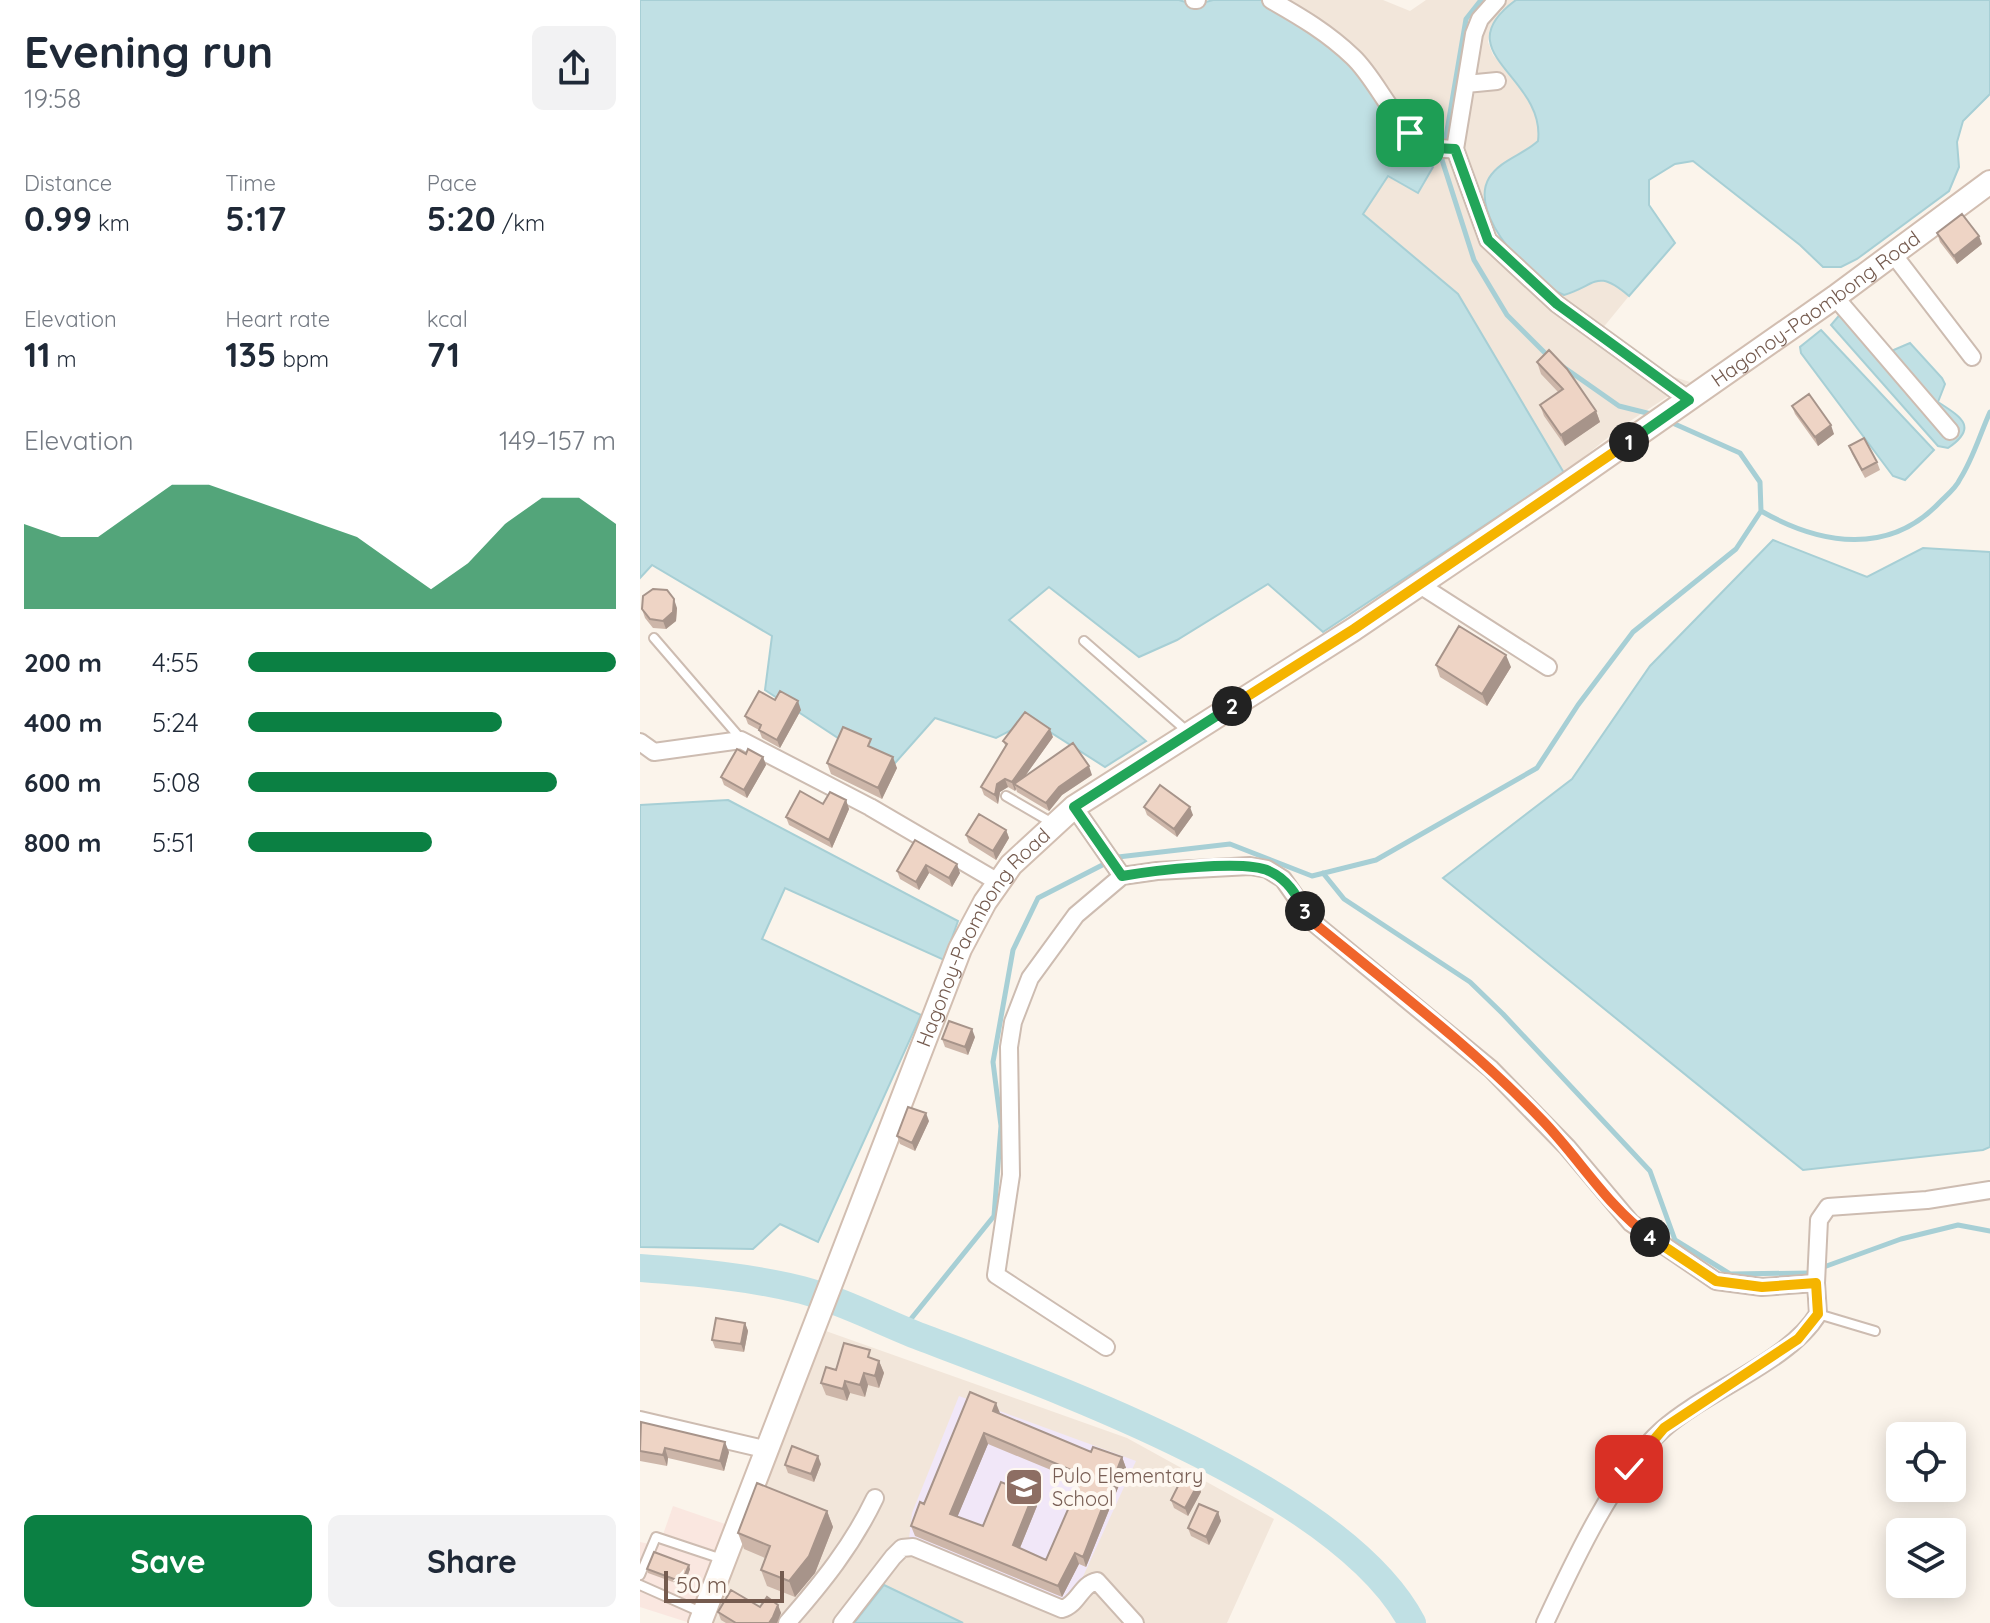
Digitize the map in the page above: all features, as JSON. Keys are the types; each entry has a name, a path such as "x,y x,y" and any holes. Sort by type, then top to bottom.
{"main road":[{"name":"Hagonoy-Paombong Road","path":"702,1618 960,949 998,882 1074,807 1420,585 1684,404 1990,182"}],"street":[{"path":"1271,0 1317,25 1356,60 1410,133 1447,149"},
{"path":"1497,0 1480,19 1474,34 1466,84 1447,149 1488,240 1557,304 1684,404"},
{"path":"1466,84 1497,81"},
{"path":"1893,254 1972,357"},
{"path":"1835,297 1950,431"},
{"path":"1420,585 1548,667"},
{"path":"640,742 654,752 741,740 870,807 998,882"},
{"path":"1074,807 1118,870"},
{"path":"1106,1347 995,1271 1011,1175 1009,1047 1013,1022 1030,978 1056,939 1118,870 1250,866 1275,874 1295,892 1314,923 1491,1069 1551,1129 1631,1223 1716,1281 1762,1287 1816,1283"},
{"path":"1545,1623 1588,1539 1648,1443 1683,1415 1798,1339 1818,1314 1819,1220 1828,1207 1927,1200 1990,1190"},
{"path":"640,1420 768,1450"},
{"path":"787,1623 832,1573 860,1530 875,1498"},
{"path":"842,1623 893,1557 902,1548 913,1547 1062,1609 1069,1607 1088,1584 1097,1581 1135,1623"}],"lane":[{"path":"654,638 741,740"},
{"path":"1084,641 1189,733"},
{"path":"1006,796 1055,824"},
{"path":"1818,1314 1875,1331"},
{"path":"640,1575 656,1537 725,1560"},
{"path":"640,1585 702,1618"}],"shaded area":[{"path":"1263,0 1383,0 1410,11 1426,0 1516,0 1501,11 1490,29 1488,42 1493,55 1515,78 1535,108 1540,124 1538,141 1512,158 1486,211 1506,245 1575,292 1588,282 1611,281 1629,296 1602,329 1662,373 1690,382 1621,427 1564,473 1458,294 1363,213 1388,175"},
{"path":"823,1330 1127,1438 1274,1519 1227,1623 963,1623 884,1585 854,1623 706,1623"},
{"name":"Pulo Elementary School","path":"959,1396 1136,1461 1075,1594 1065,1603 909,1539 912,1513"},
{"path":"673,1506 728,1525 690,1623 640,1607 640,1542 659,1546"}],"water":[{"path":"640,0 1179,0 1195,5 1213,0 1263,0 1354,64 1433,167 1418,193 1388,176 1363,214 1458,294 1564,473 1323,632 1268,584 1177,640 1139,657 1049,587 1009,620 1146,741 1105,767 1031,720 996,738 935,718 888,771 765,690 772,636 652,565 640,578"},
{"path":"1516,0 1990,0 1990,94 1963,121 1957,142 1959,167 1949,191 1857,259 1841,267 1823,267 1800,245 1693,161 1675,164 1649,180 1649,205 1675,243 1629,296 1603,281 1564,295 1521,262 1495,228 1487,210 1485,193 1489,178 1499,167 1538,141 1536,118 1528,99 1493,51 1490,35 1496,19"},
{"path":"1843,311 1889,352 1910,343 1942,378 1945,384 1938,402 1954,413 1965,428 1957,441 1948,448 1938,446 1831,325"},
{"path":"1821,330 1934,450 1905,480 1893,476 1801,353 1800,347"},
{"path":"1773,540 1867,577 1923,548 1990,552 1990,1147 1983,1150 1803,1170 1443,878 1572,779 1650,666"},
{"path":"728,800 958,921 944,960 785,888 762,939 921,1015 818,1242 780,1224 753,1249 640,1247 640,805"},
{"path":"884,1585 963,1623 854,1623"}],"building":[{"path":"1962,214 1979,236 1954,256 1937,233"},
{"path":"1549,350 1567,369 1596,411 1561,435 1540,405 1563,389 1537,362"},
{"path":"1809,394 1831,425 1815,437 1792,406"},
{"path":"1864,438 1877,462 1862,470 1849,446"},
{"path":"653,589 667,590 674,599 673,612 663,621 650,619 642,609 643,596"},
{"path":"1459,626 1506,655 1482,694 1436,665"},
{"path":"759,691 775,700 780,691 798,701 777,740 759,730 761,725 745,716"},
{"path":"1025,712 1050,729 1012,782 1005,779 997,784 995,795 981,787 1007,744 1003,741"},
{"path":"843,727 871,739 868,746 893,757 878,788 827,763"},
{"path":"1073,743 1089,766 1059,787 1046,803 1014,784"},
{"path":"737,749 746,754 748,749 763,757 744,790 721,777"},
{"path":"1160,785 1190,807 1174,829 1144,807"},
{"path":"800,791 823,804 830,792 846,800 829,840 786,817"},
{"path":"979,814 1006,830 993,851 966,835"},
{"path":"915,840 957,864 949,878 926,865 916,882 897,871"},
{"path":"949,1021 972,1029 965,1047 942,1039"},
{"path":"908,1107 926,1113 912,1143 897,1136"},
{"path":"716,1318 745,1323 741,1344 712,1340"},
{"path":"844,1343 870,1350 868,1357 879,1361 875,1376 864,1373 860,1385 845,1381 843,1389 821,1383 826,1367 836,1370"},
{"path":"970,1392 996,1403 993,1411 1091,1452 1093,1447 1122,1457 1083,1557 1075,1553 1058,1586 911,1526 920,1502 924,1504","holes":["984,1433 1083,1475 1046,1560 1013,1545 1033,1495 1001,1482 983,1526 950,1514"]},
{"path":"641,1422 725,1442 720,1461 665,1448 663,1455 640,1451"},
{"path":"792,1446 818,1456 811,1474 785,1465"},
{"path":"1183,1476 1198,1484 1185,1508 1171,1500"},
{"path":"757,1483 827,1511 809,1556 789,1581 761,1570 770,1546 738,1533"},
{"path":"1199,1504 1218,1512 1206,1537 1188,1528"},
{"path":"654,1552 689,1565 682,1582 647,1569"},
{"path":"731,1590 760,1607 767,1597 778,1605 769,1623 736,1623 718,1612"}],"waterway":[{"path":"1481,0 1466,19 1442,160 1474,260 1507,315 1548,356"},
{"path":"1562,366 1619,406 1655,415"},
{"path":"1761,511 1807,532 1831,537 1854,540 1877,538 1899,531 1920,519 1956,485 1969,463 1990,412"},
{"path":"902,1330 994,1216 1001,1126 993,1062 1013,950 1038,898 1118,857 1230,844 1312,876 1376,860 1537,768 1578,705 1633,632 1736,549 1761,511 1760,482 1740,453 1668,421"},
{"path":"1323,873 1344,899 1470,982 1503,1014 1650,1171 1675,1240 1730,1274 1809,1273"},
{"path":"1821,1268 1901,1239 1958,1225 1990,1231"},
{"path":"640,1268 742,1278 802,1290 1046,1385 1192,1450 1262,1488 1325,1530 1377,1575 1412,1623"}],"place":[{"name":"Pulo Elementary School","path":"1024,1487"}],"route":[{"path":"1410,133 1435,148 1455,149 1488,240 1523,275 1557,304 1689,400 1354,629 1074,807 1122,876 1250,866 1267,869 1283,879 1314,923 1379,973 1491,1069 1567,1147 1631,1223 1702,1274 1735,1285 1762,1287 1816,1283 1818,1314 1798,1339 1664,1428 1648,1443 1629,1469"}]}
